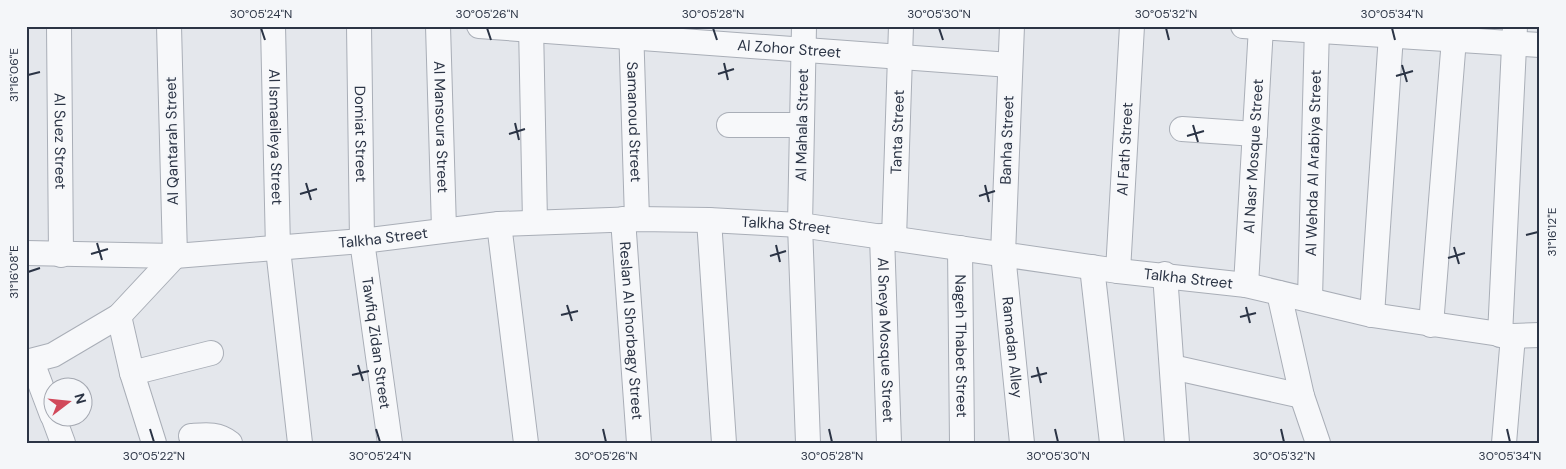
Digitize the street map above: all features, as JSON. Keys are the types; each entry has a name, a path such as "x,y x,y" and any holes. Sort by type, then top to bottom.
{"street":[{"name":"Al Suez Street","path":"59,26 61,255"},
{"name":"Al Qantarah Street","path":"169,26 175,256"},
{"name":"Al Ismaeileya Street","path":"273,26 278,249 300,443"},
{"name":"Domiat Street","path":"358,26 362,241"},
{"name":"Al Mansoura Street","path":"438,26 444,229"},
{"name":"Al Zohor Street","path":"479,26 803,37 900,58 1010,65"},
{"name":"Tanta Street","path":"888,237 901,26"},
{"name":"Banha Street","path":"1003,254 1012,26"},
{"name":"Al Fath Street","path":"1118,271 1132,26"},
{"path":"1252,27 1317,29 1391,35 1416,32 1454,39 1515,35 1540,44"},
{"name":"Al Nasr Mosque Street","path":"1246,284 1255,134 1252,27"},
{"path":"531,28 535,222"},
{"name":"Al Wehda Al Arabiya Street","path":"1310,299 1317,29"},
{"name":"Samanoud Street","path":"630,219 631,32"},
{"path":"1372,315 1391,35"},
{"path":"1504,443 1515,35"},
{"name":"Al Mahala Street","path":"803,37 800,225 808,443"},
{"path":"1430,325 1454,39"},
{"path":"729,125 801,125"},
{"path":"1182,129 1255,134"},
{"name":"Talkha Street","path":"26,253 175,256 362,241 444,229 499,224 630,219 709,220 800,225 1118,271 1165,274 1246,284 1372,315 1506,335 1540,335"},
{"name":"Reslan Al Shorbagy Street","path":"630,219 639,443"},
{"path":"709,220 724,443"},
{"path":"499,224 526,443"},
{"name":"Al Sneya Mosque Street","path":"888,237 889,443"},
{"name":"Tawfiq Zidan Street","path":"362,241 390,443"},
{"name":"Nageh Thabet Street","path":"960,248 962,443"},
{"name":"Ramadan Alley","path":"1003,254 1022,443"},
{"path":"42,391 29,362 53,355 119,316 175,256"},
{"path":"1092,267 1112,443"},
{"path":"1165,274 1177,443"},
{"path":"1279,293 1302,396 1318,443"},
{"path":"119,316 132,373 154,443"},
{"path":"132,373 211,354"},
{"path":"1172,367 1302,396"},
{"path":"57,426 63,443"},
{"path":"191,436 213,435 224,438 230,443"}]}
